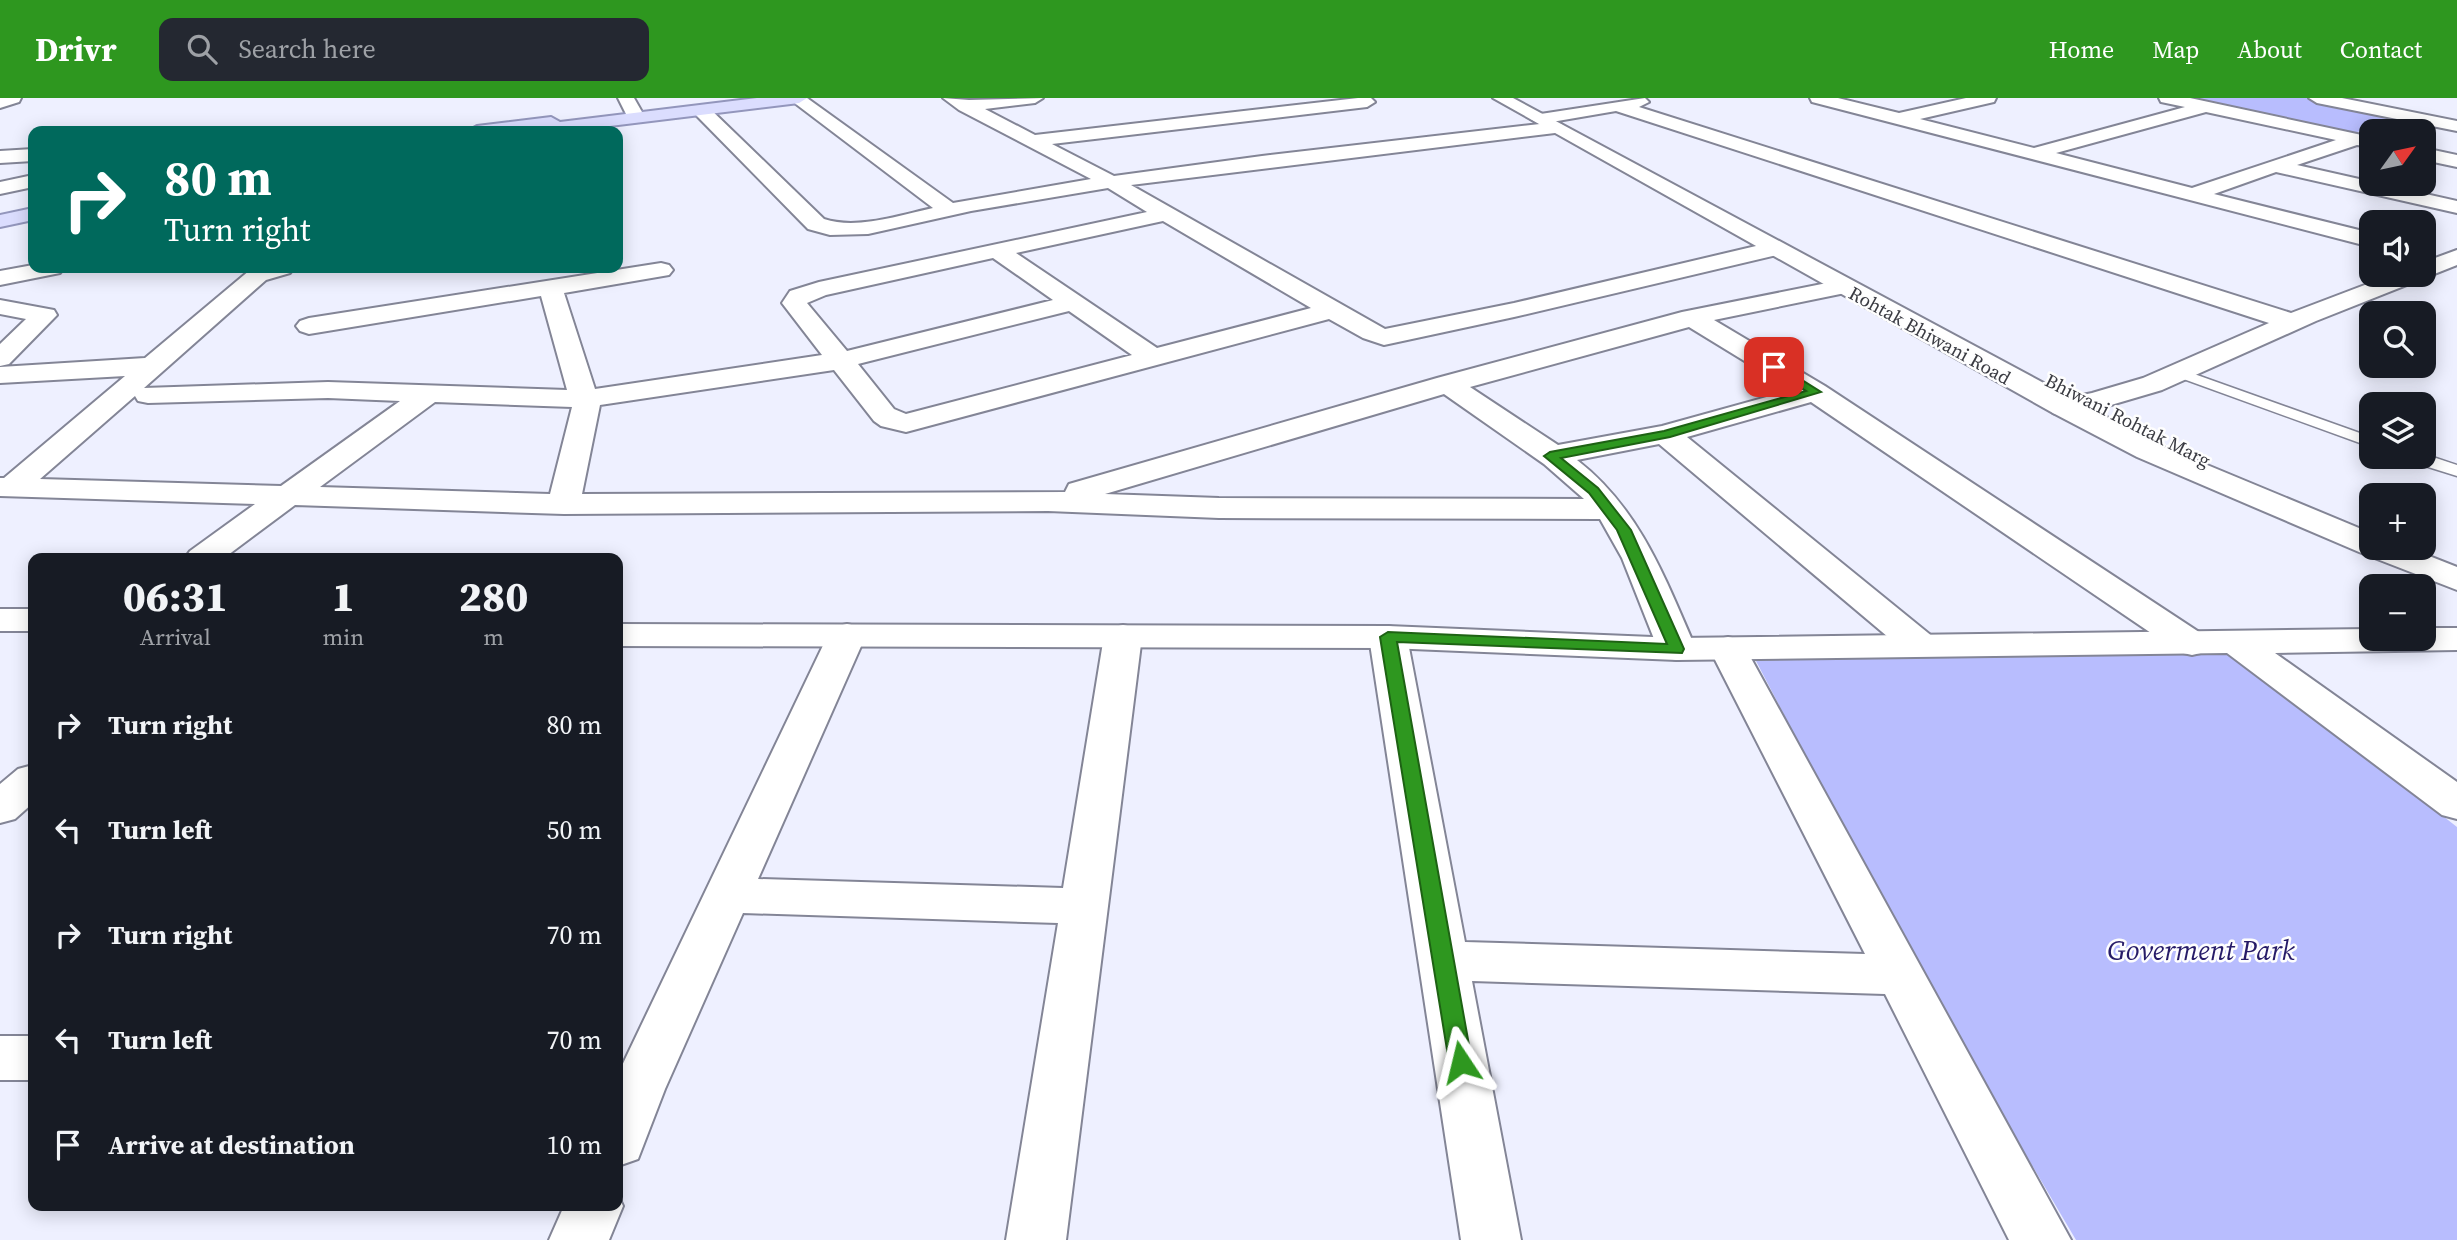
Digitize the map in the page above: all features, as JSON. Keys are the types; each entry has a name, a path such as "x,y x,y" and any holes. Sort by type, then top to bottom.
{"main road":[{"path":"506,126 629,105 744,98"},
{"path":"568,126 797,98"},
{"path":"0,221 28,215"},
{"path":"0,228 28,222"}],"street":[{"path":"0,103 13,98"},
{"path":"797,98 948,209"},
{"path":"958,102 1035,98"},
{"name":"Rohtak Bhiwani Road","path":"1501,98 1551,121 1773,249 2148,451 2359,540"},
{"name":"Bhiwani Rohtak Marg","path":"1524,98 1551,121 2091,403 2172,444 2278,492 2359,522"},
{"path":"701,110 824,229 863,228 948,209 1109,181 1429,142 1551,121 1660,98"},
{"path":"1818,98 2359,237"},
{"path":"1899,119 1988,98"},
{"path":"2167,98 2359,137"},
{"path":"2317,98 2457,127"},
{"path":"958,102 1109,181 1372,333 1388,337 1773,249"},
{"path":"1030,141 1369,103"},
{"path":"1210,105 1223,119"},
{"path":"1617,106 2292,322"},
{"path":"2035,153 2206,106"},
{"path":"1408,128 1429,142"},
{"path":"2193,194 2359,140"},
{"path":"0,157 28,155"},
{"path":"2436,157 2457,161"},
{"path":"2273,166 2457,208"},
{"path":"0,188 28,182"},
{"path":"1165,214 828,287 795,298 794,303 884,415 891,420 906,423 1333,310"},
{"path":"998,251 1155,359"},
{"path":"2436,265 2453,258"},
{"path":"309,326 662,270"},
{"path":"0,278 28,273"},
{"path":"6,487 262,273"},
{"path":"1048,501 1447,384 1691,317 1842,287"},
{"path":"2063,407 2091,403 2183,374 2292,322 2381,287"},
{"path":"551,289 584,399 585,417 564,504"},
{"path":"148,395 328,390 584,399 839,361 1071,303"},
{"path":"0,307 45,315 0,358"},
{"path":"1514,310 1580,348"},
{"path":"1691,317 1815,392 2192,643"},
{"path":"0,375 153,366"},
{"path":"1447,384 1550,456 1594,491 1610,509 1635,553 1677,649"},
{"path":"1550,456 1665,434 1815,392"},
{"path":"209,553 426,395"},
{"path":"1665,434 1920,645"},
{"path":"6,487 564,504 1048,501 1219,508 1610,509"},
{"path":"2436,551 2457,559"},
{"path":"2409,560 2457,579"},
{"path":"0,620 28,620"},
{"path":"623,635 1388,637 1677,649 2457,639"},
{"path":"623,1114 628,1088 727,895 847,635"},
{"path":"1036,1240 1123,636"},
{"path":"1388,637 1491,1240"},
{"path":"2237,643 2457,804"},
{"path":"1728,648 2041,1240"},
{"path":"0,808 28,783"},
{"path":"727,895 1084,906"},
{"path":"1443,961 1901,975"},
{"path":"0,1058 28,1058"},
{"path":"579,1240 591,1211"}],"lane":[{"path":"2183,374 2359,438"},
{"path":"2436,464 2457,471"}],"green space":[{"path":"2178,98 2306,98 2399,117 2359,119 2359,131 2349,135"},
{"name":"Goverment Park","path":"2231,651 2457,827 2457,1240 2076,1240 1914,965 1755,659"}],"route":[{"path":"1461,1062 1388,637 1677,649 1624,530 1594,491 1550,456 1665,434 1815,392 1774,367"}]}
